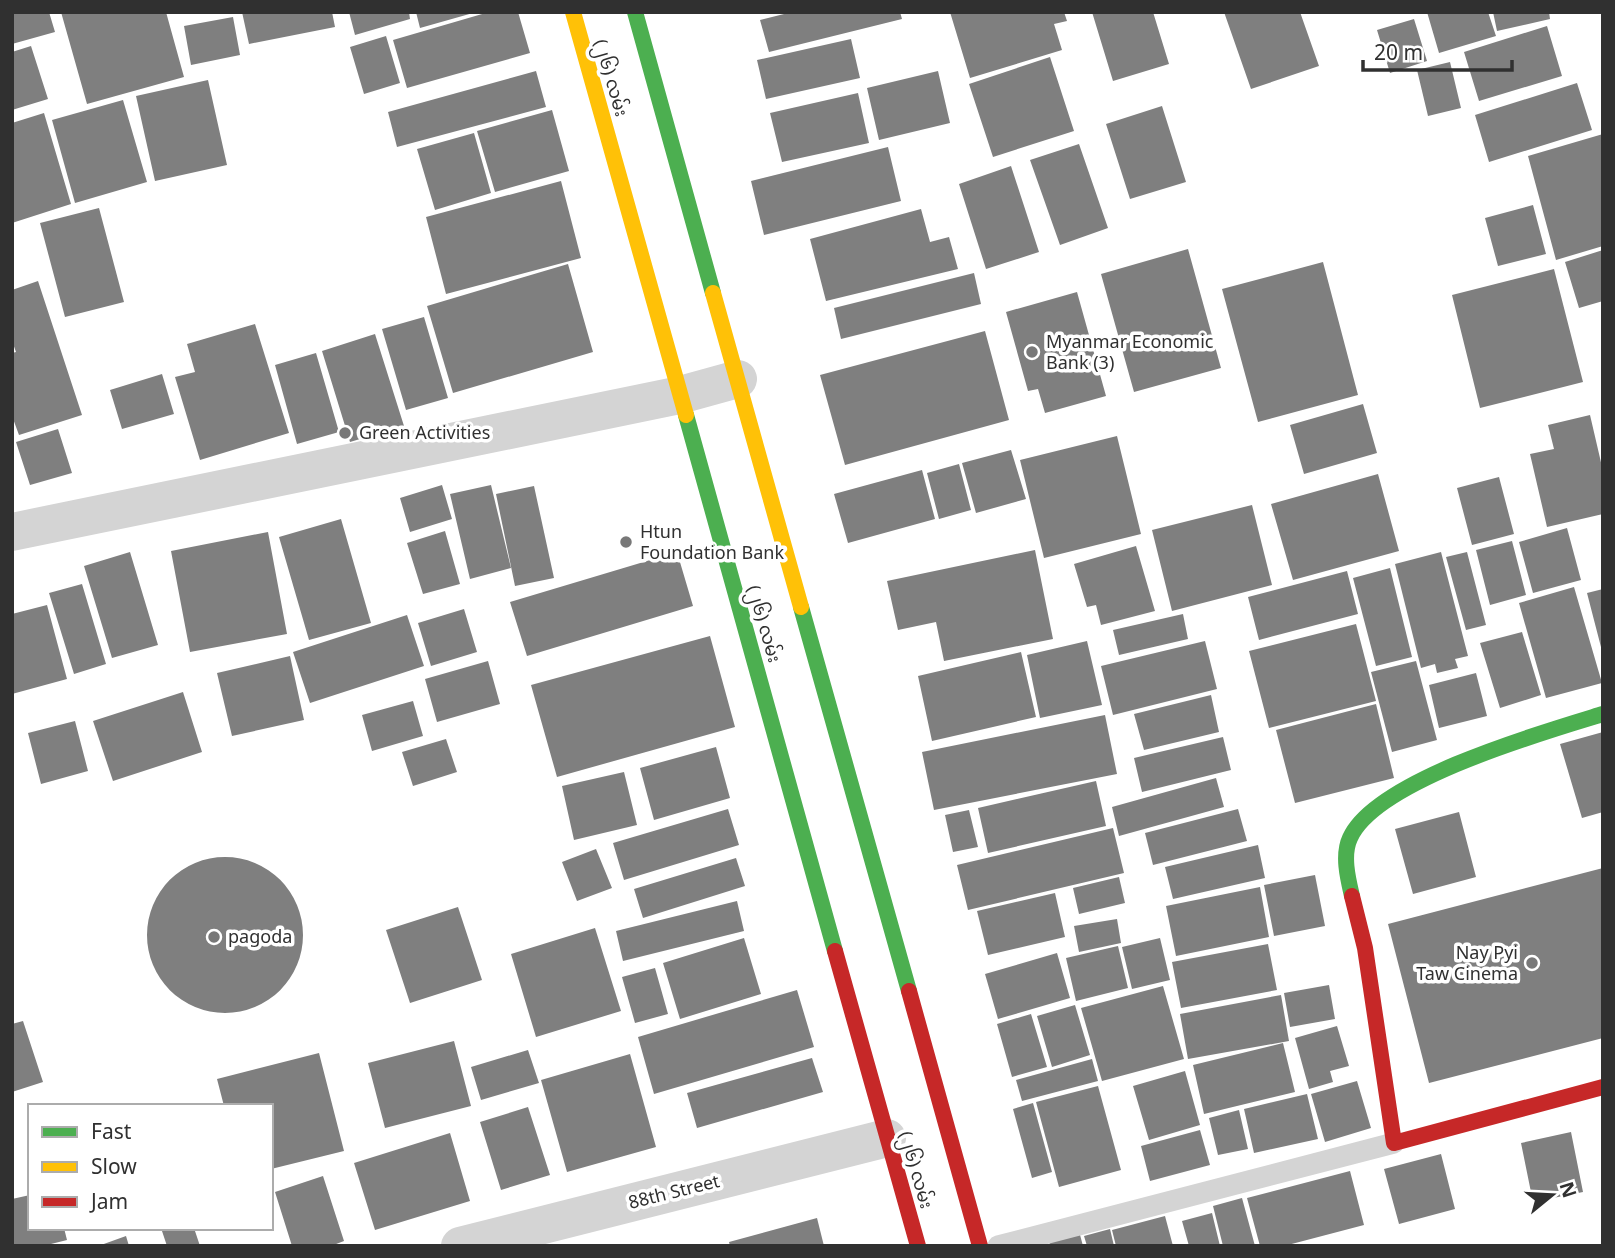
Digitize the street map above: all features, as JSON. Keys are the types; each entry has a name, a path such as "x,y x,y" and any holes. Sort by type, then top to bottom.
{"main road":[{"name":"(၂၆) လမ်း","path":"573,12 918,1246"},
{"path":"635,12 980,1246"},
{"path":"1603,713 1532,735 1392,795 1367,813 1350,839 1347,867 1365,946 1394,1143 1603,1087"}],"street":[{"path":"12,532 680,395 738,379"},
{"name":"88th Street","path":"460,1246 887,1138"}],"lane":[{"path":"998,1246 1394,1143"}],"building":[{"path":"12,12 49,12 55,32 12,44"},
{"path":"61,12 166,12 184,77 87,104"},
{"path":"242,12 332,12 335,27 249,44"},
{"path":"349,12 409,12 410,19 355,35"},
{"path":"416,12 473,12 473,13 420,28"},
{"path":"489,12 518,12 530,53 407,88 393,40"},
{"path":"792,12 900,12 902,19 769,52 760,20"},
{"path":"950,12 1064,12 1067,21 1054,24 1062,50 970,78"},
{"path":"1092,12 1153,12 1169,64 1113,81"},
{"path":"1224,12 1300,12 1319,66 1251,89"},
{"path":"1427,12 1488,12 1496,36 1439,53"},
{"path":"1493,12 1549,12 1550,19 1497,31"},
{"path":"233,17 240,55 191,65 184,26"},
{"path":"1414,19 1427,61 1390,73 1377,30"},
{"path":"1547,26 1562,76 1479,101 1464,52"},
{"path":"386,36 400,83 364,94 350,47"},
{"path":"851,39 860,78 766,99 757,60"},
{"path":"31,46 48,99 12,110 12,52"},
{"path":"1050,57 1074,131 993,157 969,84"},
{"path":"1450,62 1461,108 1428,116 1417,70"},
{"path":"536,71 546,107 397,147 388,112"},
{"path":"938,71 950,123 879,140 867,88"},
{"path":"208,80 227,165 155,181 136,96"},
{"path":"1577,83 1592,130 1489,162 1475,115"},
{"path":"858,93 869,143 782,162 770,113"},
{"path":"123,100 147,182 75,203 52,120"},
{"path":"1162,106 1186,182 1130,199 1106,124"},
{"path":"552,110 569,171 495,192 477,131"},
{"path":"44,113 71,204 12,223 12,123"},
{"path":"474,133 491,193 435,210 417,149"},
{"path":"1603,134 1603,246 1556,260 1528,156"},
{"path":"1079,144 1108,228 1060,245 1030,160"},
{"path":"888,147 901,201 764,235 751,181"},
{"path":"1011,166 1039,252 986,269 959,184"},
{"path":"561,181 581,258 446,294 426,217"},
{"path":"1533,205 1546,254 1498,266 1485,218"},
{"path":"99,208 124,302 65,317 40,223"},
{"path":"921,209 930,242 949,237 958,269 826,301 810,239"},
{"path":"1188,249 1221,368 1134,392 1101,274"},
{"path":"1603,250 1603,301 1579,308 1565,262"},
{"path":"1323,262 1358,395 1258,422 1222,289"},
{"path":"568,264 593,352 453,393 427,306"},
{"path":"1554,269 1583,382 1480,408 1452,295"},
{"path":"974,273 981,304 841,339 834,308"},
{"path":"38,281 82,415 19,435 12,416 12,353 16,352 12,341 12,290"},
{"path":"1077,292 1106,396 1045,413 1038,389 1028,391 1006,312"},
{"path":"424,317 448,398 406,410 382,329"},
{"path":"255,324 289,433 200,460 175,377 195,372 187,344"},
{"path":"985,331 1009,420 845,465 820,375"},
{"path":"375,334 404,426 350,442 322,351"},
{"path":"316,353 339,432 297,444 275,365"},
{"path":"162,374 174,414 122,429 110,390"},
{"path":"1363,404 1377,453 1304,474 1290,425"},
{"path":"1590,415 1603,471 1603,514 1547,527 1530,454 1554,449 1548,425"},
{"path":"58,429 72,473 30,485 16,442"},
{"path":"1117,436 1141,534 1044,558 1020,460"},
{"path":"1011,450 1026,499 976,513 962,463"},
{"path":"959,464 971,510 939,519 927,473"},
{"path":"922,470 935,519 848,543 834,494"},
{"path":"1378,474 1399,551 1293,580 1271,504"},
{"path":"1499,477 1514,534 1472,545 1457,488"},
{"path":"442,485 452,519 410,532 400,498"},
{"path":"491,485 511,568 470,579 450,494"},
{"path":"534,486 554,578 515,586 496,494"},
{"path":"1252,505 1272,585 1172,611 1152,530"},
{"path":"341,519 371,623 309,640 279,537"},
{"path":"1567,528 1581,580 1533,593 1519,542"},
{"path":"445,531 460,584 423,594 407,543"},
{"path":"268,532 287,634 190,652 171,551"},
{"path":"1512,541 1526,595 1490,605 1476,550"},
{"path":"1136,546 1155,611 1101,625 1096,605 1087,607 1074,564"},
{"path":"1035,550 1053,639 944,661 936,622 898,630 887,581"},
{"path":"130,552 158,645 112,658 84,566"},
{"path":"677,552 693,606 527,656 510,602"},
{"path":"1441,552 1468,656 1455,659 1458,668 1437,673 1435,664 1421,668 1395,564"},
{"path":"1467,552 1486,625 1466,630 1446,557"},
{"path":"1390,568 1412,657 1376,666 1353,578"},
{"path":"1347,571 1358,614 1259,640 1248,597"},
{"path":"82,584 106,664 74,674 49,593"},
{"path":"1574,587 1602,683 1546,698 1519,603"},
{"path":"1603,589 1603,650 1602,651 1587,593"},
{"path":"47,605 67,679 12,694 12,614"},
{"path":"464,609 477,652 431,666 418,623"},
{"path":"1183,614 1188,639 1119,655 1113,630"},
{"path":"407,615 424,666 310,703 293,652"},
{"path":"1356,624 1376,701 1269,728 1249,651"},
{"path":"1522,632 1541,695 1500,708 1480,643"},
{"path":"710,636 735,727 557,777 531,685"},
{"path":"1087,641 1102,705 1040,718 1027,655"},
{"path":"1205,641 1217,689 1113,715 1101,666"},
{"path":"1021,652 1036,717 932,741 918,676"},
{"path":"290,656 304,720 232,736 217,673"},
{"path":"488,661 500,704 437,722 425,679"},
{"path":"1416,661 1437,740 1392,752 1371,672"},
{"path":"1476,673 1487,716 1439,728 1429,685"},
{"path":"183,692 202,752 113,781 93,721"},
{"path":"1211,695 1219,732 1144,750 1134,714"},
{"path":"413,701 423,736 372,751 362,715"},
{"path":"1376,704 1394,778 1295,803 1276,730"},
{"path":"1105,715 1117,774 934,810 922,752"},
{"path":"75,721 88,771 41,784 28,733"},
{"path":"1603,732 1603,812 1582,818 1560,744"},
{"path":"1223,737 1231,770 1142,792 1134,758"},
{"path":"446,739 457,772 413,786 402,752"},
{"path":"716,747 730,798 654,820 640,768"},
{"path":"624,772 637,825 574,840 562,786"},
{"path":"1216,778 1224,807 1119,836 1112,807"},
{"path":"1096,781 1106,826 988,853 978,808"},
{"path":"728,809 739,845 624,880 613,843"},
{"path":"1238,809 1247,841 1153,865 1145,833"},
{"path":"969,810 978,847 953,852 945,815"},
{"path":"1459,812 1476,877 1413,894 1395,829"},
{"path":"1113,828 1124,873 968,910 957,865"},
{"path":"1258,845 1265,878 1173,899 1165,867"},
{"path":"596,849 612,888 577,901 562,862"},
{"path":"225,857 255,863 280,880 297,905 303,935 297,965 280,990 255,1007 225,1013 195,1007 170,990 153,965 147,935 153,905 170,880 195,863"},
{"path":"736,858 745,886 643,918 634,889"},
{"path":"1603,868 1603,1038 1429,1083 1388,924"},
{"path":"1315,875 1325,926 1274,936 1264,885"},
{"path":"1119,877 1125,903 1079,914 1073,888"},
{"path":"1260,887 1269,937 1176,956 1166,906"},
{"path":"1055,893 1065,937 988,955 977,911"},
{"path":"737,901 744,931 623,961 616,931"},
{"path":"458,907 482,980 410,1003 386,930"},
{"path":"1117,919 1121,943 1079,952 1074,926"},
{"path":"595,928 621,1011 536,1037 511,954"},
{"path":"744,938 761,994 680,1019 663,963"},
{"path":"1160,938 1170,980 1132,989 1122,947"},
{"path":"1268,944 1277,990 1181,1008 1172,962"},
{"path":"1118,946 1128,988 1076,1001 1066,958"},
{"path":"1057,953 1070,998 998,1019 985,974"},
{"path":"655,968 668,1014 635,1023 622,977"},
{"path":"1329,985 1335,1019 1290,1027 1284,993"},
{"path":"1163,986 1184,1059 1102,1081 1081,1008"},
{"path":"797,990 814,1047 654,1094 638,1037"},
{"path":"1281,995 1289,1041 1188,1059 1180,1014"},
{"path":"1075,1005 1090,1055 1052,1067 1037,1016"},
{"path":"1031,1014 1047,1067 1012,1077 997,1024"},
{"path":"23,1021 43,1082 12,1092 12,1024"},
{"path":"1337,1026 1349,1066 1330,1071 1333,1082 1309,1089 1295,1038"},
{"path":"454,1041 471,1106 385,1128 368,1063"},
{"path":"1283,1043 1295,1092 1204,1114 1193,1065"},
{"path":"528,1050 539,1083 481,1100 471,1067"},
{"path":"319,1053 344,1151 273,1169 273,1104 223,1104 217,1079"},
{"path":"630,1054 656,1147 567,1172 541,1080"},
{"path":"812,1058 823,1092 697,1128 687,1093"},
{"path":"1092,1059 1098,1081 1022,1101 1016,1080"},
{"path":"1185,1071 1200,1125 1149,1140 1133,1086"},
{"path":"1357,1081 1371,1128 1325,1142 1311,1094"},
{"path":"1098,1086 1121,1170 1059,1187 1036,1102"},
{"path":"1307,1094 1318,1139 1254,1153 1244,1109"},
{"path":"1033,1103 1052,1172 1032,1178 1013,1109"},
{"path":"528,1107 550,1175 501,1190 480,1122"},
{"path":"1239,1110 1248,1149 1218,1155 1209,1118"},
{"path":"1200,1130 1210,1165 1150,1181 1141,1146"},
{"path":"1571,1132 1583,1192 1533,1202 1521,1143"},
{"path":"450,1133 470,1201 375,1230 354,1163"},
{"path":"1441,1154 1455,1209 1399,1224 1384,1169"},
{"path":"1350,1171 1364,1225 1284,1246 1260,1246 1247,1198"},
{"path":"323,1176 344,1241 331,1246 292,1246 275,1192"},
{"path":"28,1195 28,1230 64,1230 67,1240 43,1246 12,1246 12,1199"},
{"path":"1242,1198 1255,1246 1223,1246 1213,1206"},
{"path":"1212,1213 1220,1246 1189,1246 1182,1221"},
{"path":"1165,1216 1173,1246 1116,1246 1112,1230"},
{"path":"817,1218 824,1246 730,1246 729,1242"},
{"path":"1110,1229 1114,1246 1087,1246 1084,1236"},
{"path":"162,1230 195,1230 200,1246 167,1246"},
{"path":"1079,1231 1083,1246 1050,1246 1049,1240"},
{"path":"126,1236 129,1246 101,1246 101,1245"}],"traffic: fast":[{"path":"635,12 713,293"},
{"path":"686,415 835,951"},
{"path":"801,607 909,991"},
{"path":"1352,896 1346,859 1350,838 1366,817 1392,797 1464,761 1603,714"}],"traffic: slow":[{"path":"573,12 686,415"},
{"path":"713,293 801,607"}],"traffic: jam":[{"path":"1352,896 1365,948 1394,1143 1603,1087"},
{"path":"835,951 918,1246"},
{"path":"909,991 980,1246"}],"place":[{"name":"Myanmar Economic Bank (3)","path":"1032,352"},
{"name":"Green Activities","path":"345,433"},
{"name":"Htun Foundation Bank","path":"626,542"},
{"name":"pagoda","path":"214,937"},
{"name":"Nay Pyi Taw Cinema","path":"1532,963"}]}
